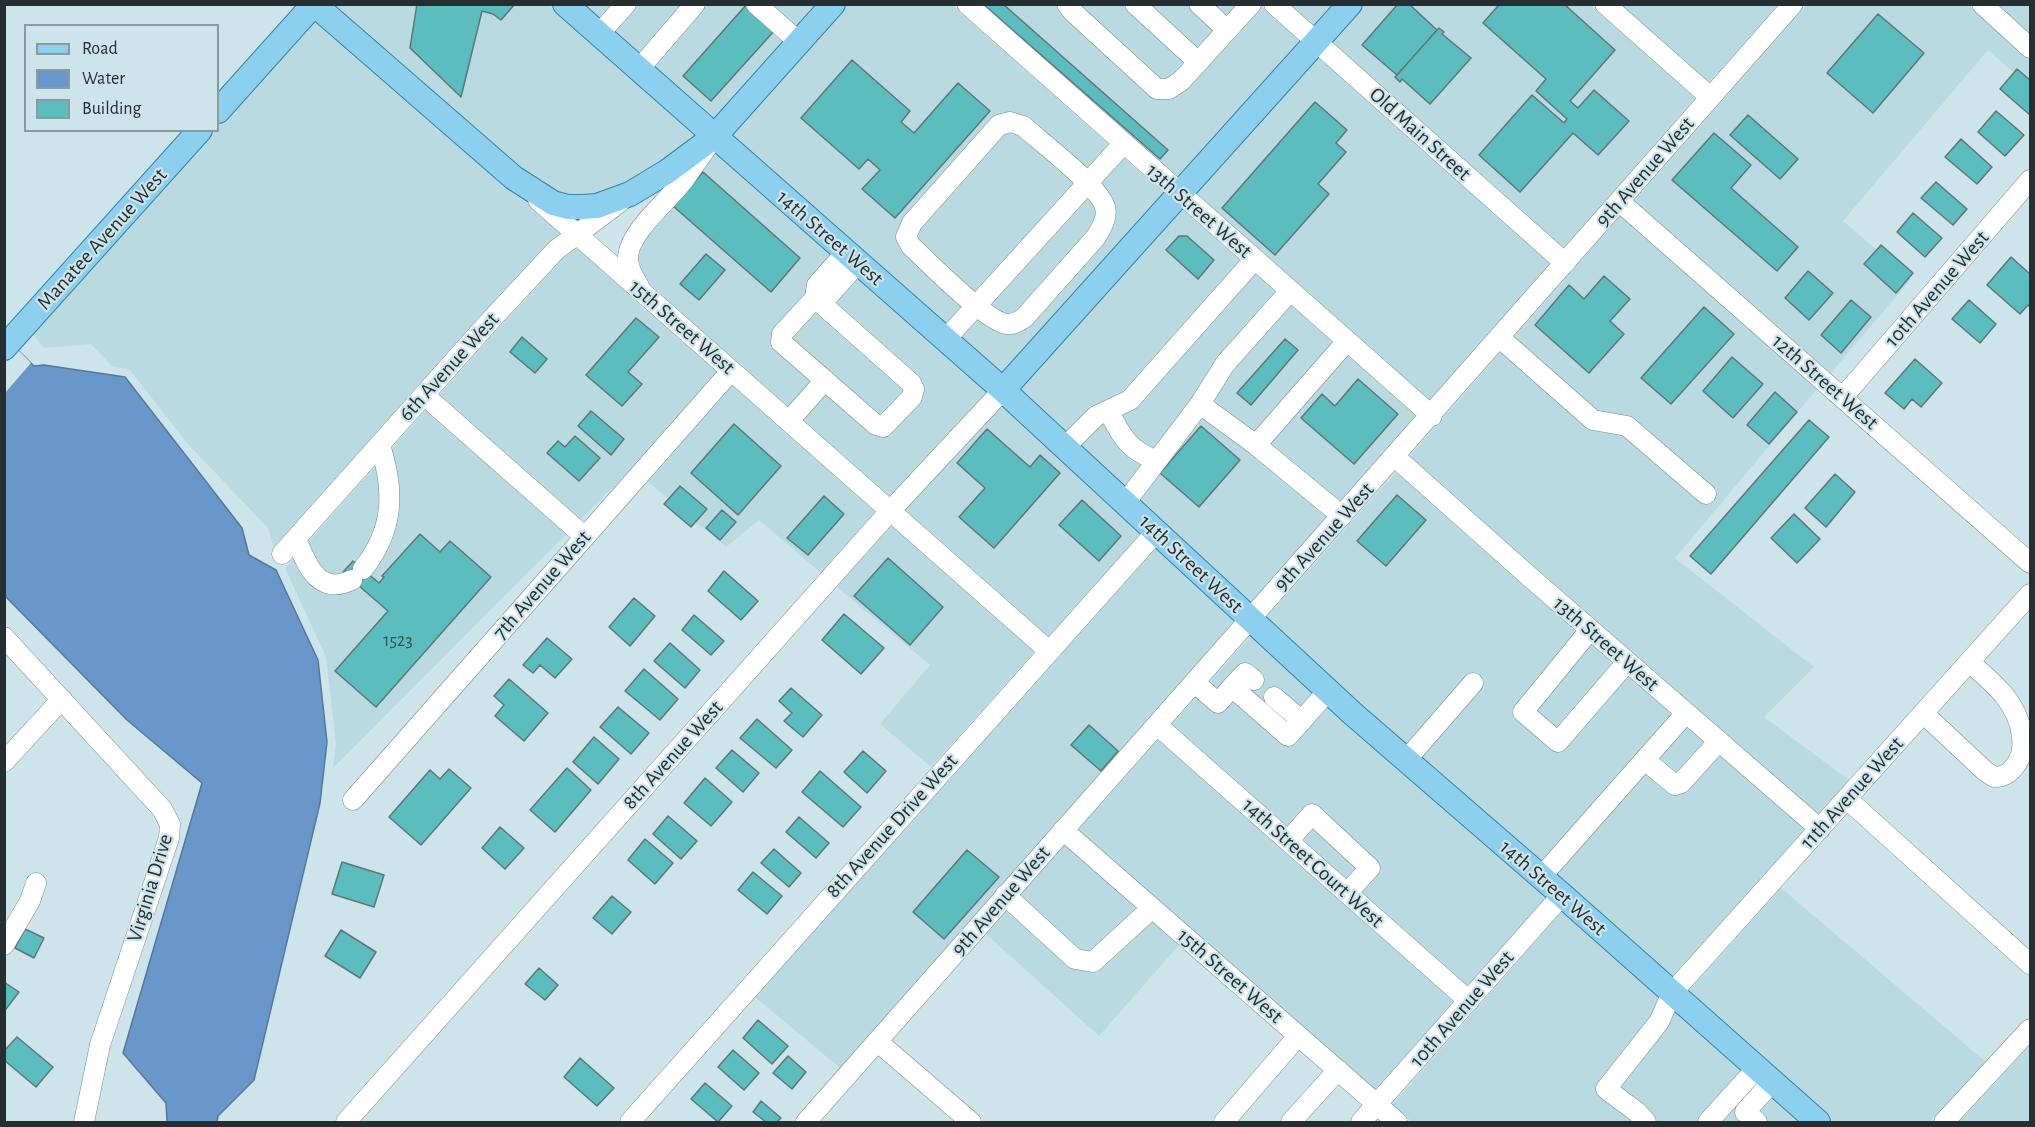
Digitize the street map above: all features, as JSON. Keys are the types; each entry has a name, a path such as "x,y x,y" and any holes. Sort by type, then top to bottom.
{"main road":[{"path":"219,110 314,4"},
{"name":"15th Street West","path":"314,4 514,178"},
{"name":"14th Street West","path":"565,4 1003,390 1328,691 1818,1122"},
{"path":"1003,390 1350,4"},
{"name":"6th Avenue West","path":"514,178 547,200 568,207 597,206 630,194 668,171 715,136 799,42 825,7"},
{"name":"Manatee Avenue West","path":"4,348 198,132"}],"street":[{"path":"599,34 626,4"},
{"path":"639,69 695,4"},
{"name":"13th Street West","path":"967,4 1432,416"},
{"path":"1067,4 1157,89 1169,89 1181,81 1251,4"},
{"path":"1135,4 1198,62"},
{"path":"1199,4 1227,30"},
{"name":"Old Main Street","path":"1274,4 1565,263"},
{"path":"1605,4 1710,97"},
{"name":"9th Avenue West","path":"806,1122 1432,416 1792,4"},
{"path":"1982,4 2031,48"},
{"path":"767,8 799,42"},
{"path":"1010,122 1023,126 1088,183 1105,205 1104,223 1096,237 1017,323 1008,324 997,321 977,305 910,246 906,237 912,223 999,125 1010,122"},
{"name":"6th Avenue West","path":"645,296 628,264 631,244 640,229 684,180 715,136"},
{"path":"945,340 1123,144"},
{"name":"15th Street West","path":"514,178 1049,651"},
{"name":"10th Avenue West","path":"1843,398 2031,180"},
{"name":"6th Avenue West","path":"282,554 556,250 630,194"},
{"name":"12th Street West","path":"1619,201 2031,563"},
{"path":"815,298 911,383 914,389 912,397 883,427 876,425 781,342 782,334 815,298 817,285 852,257"},
{"path":"1065,447 1096,416 1130,400 1254,260"},
{"path":"1125,502 1200,404 1225,364 1290,291"},
{"path":"1500,338 1593,420 1627,426 1706,494"},
{"path":"1256,445 1347,341"},
{"name":"7th Avenue West","path":"353,800 731,371"},
{"path":"789,421 825,380"},
{"name":"8th Avenue West","path":"358,1119 891,510 1003,390"},
{"path":"424,395 585,537"},
{"path":"1200,404 1256,445 1342,516"},
{"path":"1109,411 1121,436 1132,448 1157,461"},
{"path":"296,539 310,569 324,583 334,585 358,575 374,556 382,539 389,513 390,485 380,445"},
{"name":"13th Street West","path":"1395,457 1820,829"},
{"name":"8th Avenue Drive West","path":"630,1122 1156,532"},
{"name":"11th Avenue West","path":"1646,1122 1637,1112 1606,1089 1659,1022 1672,993 2031,594"},
{"path":"1590,630 1523,712 1558,742 1627,662"},
{"name":"Virginia Drive","path":"4,638 162,808 170,824 169,838 100,1045 84,1122"},
{"path":"1923,714 1985,771 1994,777 2009,773 2019,761 2023,746 2020,724 2011,704 2001,690 1969,662"},
{"path":"1195,683 1218,703 1245,673 1254,680"},
{"path":"1407,759 1473,683"},
{"path":"1232,687 1288,736 1328,691"},
{"path":"1274,697 1302,721"},
{"path":"4,762 62,699"},
{"path":"1541,877 1686,713"},
{"name":"14th Street Court West","path":"1157,725 1469,1001"},
{"path":"1645,759 1675,785 1681,783 1719,741"},
{"path":"1847,799 2031,964"},
{"path":"1288,841 1312,814 1370,868 1347,893"},
{"name":"15th Street West","path":"1064,830 1397,1122"},
{"path":"4,945 30,901 36,883"},
{"path":"1005,895 1075,959 1086,962 1093,962 1152,908"},
{"name":"10th Avenue West","path":"1361,1122 1562,895"},
{"path":"1944,1122 2031,1029"},
{"path":"1224,1122 1298,1036"},
{"path":"878,1042 971,1122"},
{"path":"1291,1122 1338,1070"},
{"path":"1708,1122 1765,1075"},
{"path":"1757,1122 1745,1112 1765,1075"}],"shaded area":[{"path":"329,5 549,5 699,135 661,163 609,192 581,197 551,192 520,170"},
{"path":"579,5 818,5 713,122"},
{"path":"847,5 952,5 1165,194 1001,376 729,136"},
{"path":"981,5 1260,5 1302,42 1178,180"},
{"path":"1289,5 1336,5 1315,28"},
{"path":"1365,5 1590,5 1696,97 1563,249 1331,42"},
{"path":"1619,5 1778,5 1708,83"},
{"path":"1807,5 1968,5 2030,61 2030,87 1988,50 1843,221 1911,279 1830,374 1634,201"},
{"path":"1997,5 2030,5 2030,35"},
{"path":"316,18 562,233 548,242 481,315 274,547 268,528 187,443 130,370 112,366 91,344 44,348 32,333 214,132 219,132 219,126"},
{"path":"1318,56 1551,263 1430,401 1194,194"},
{"path":"717,151 988,390 889,496 653,289 643,274 638,257 648,236 692,187"},
{"path":"1181,208 1417,416 1249,605 1017,390"},
{"path":"1621,215 1818,388 1675,558 1814,667 1764,717 1849,780 1818,815 1409,457"},
{"path":"578,248 643,309 647,310 717,371 626,474 333,768 336,744 326,657 285,568 497,330 564,258"},
{"path":"733,385 876,510 821,573 759,520 726,547 648,482"},
{"path":"1004,404 1142,532 1048,637 905,510"},
{"path":"1396,472 1805,829 1671,979 1359,705 1265,619"},
{"path":"893,524 1035,651 931,767 880,724 930,665 837,587"},
{"path":"1158,546 1237,619 840,1068 755,997"},
{"path":"1253,634 1548,895 1467,987 1171,725"},
{"path":"1159,739 1455,1001 1375,1091 1078,830"},
{"path":"1065,844 1179,945 1099,1036 986,934"},
{"path":"1781,888 1986,1062 1929,1122 1832,1122 1687,993"},
{"path":"1564,909 1803,1122 1412,1122 1392,1105"},
{"path":"2030,1045 2030,1122 1958,1122 2001,1077"}],"water":[{"path":"4,336 34,366 44,365 125,377 242,528 249,555 276,570 318,660 327,742 320,803 254,1080 218,1116 217,1122 167,1122 166,1103 123,1053 202,783 127,720 5,596"}],"pier":[{"path":"5,336 31,363 5,393"}],"building":[{"path":"417,4 515,4 501,20 493,14 482,11 461,97 410,48"},
{"path":"747,4 775,30 711,101 683,76"},
{"path":"983,4 1003,4 1168,150 1160,159"},
{"path":"1398,4 1409,4 1437,30 1397,75 1362,45"},
{"path":"1497,4 1564,4 1615,50 1570,101 1578,108 1594,90 1629,121 1598,155 1573,133 1520,192 1479,155 1532,95 1564,123 1567,119 1536,91 1546,79 1483,23 1498,6"},
{"path":"1878,14 1924,53 1873,113 1827,73"},
{"path":"1439,28 1444,32 1442,34 1471,58 1430,104 1402,79 1400,82 1395,77"},
{"path":"852,60 910,111 901,122 914,133 958,83 990,111 895,218 862,189 880,170 868,159 859,169 801,118"},
{"path":"2017,69 2030,80 2030,115 2000,89"},
{"path":"1315,102 1347,130 1336,143 1346,152 1318,184 1329,194 1275,255 1222,208"},
{"path":"1996,111 2024,135 2005,156 1978,132"},
{"path":"1748,115 1798,159 1780,179 1730,135"},
{"path":"1714,133 1751,165 1731,188 1798,247 1777,271 1672,180"},
{"path":"1961,139 1992,167 1977,184 1945,157"},
{"path":"703,172 800,258 771,292 673,206"},
{"path":"1936,182 1967,209 1953,225 1921,198"},
{"path":"1913,213 1942,238 1925,257 1897,232"},
{"path":"1179,236 1187,236 1214,260 1198,279 1166,250"},
{"path":"1881,245 1913,273 1896,293 1864,264"},
{"path":"706,254 725,270 699,300 680,284"},
{"path":"2011,257 2030,274 2030,307 2028,305 2020,314 1987,285"},
{"path":"1808,271 1833,293 1809,320 1785,298"},
{"path":"1604,276 1630,299 1610,321 1624,334 1589,373 1535,325 1569,285 1584,299"},
{"path":"1851,300 1871,317 1841,353 1821,335"},
{"path":"1969,300 1996,324 1980,343 1952,319"},
{"path":"1704,307 1734,334 1671,404 1641,378"},
{"path":"636,318 659,337 628,372 642,384 622,406 586,375"},
{"path":"522,337 547,359 535,373 510,352"},
{"path":"1285,339 1298,350 1251,405 1237,393"},
{"path":"1732,357 1763,384 1733,418 1703,391"},
{"path":"1915,359 1942,383 1921,407 1912,399 1904,409 1885,393"},
{"path":"1358,379 1398,414 1354,464 1301,418 1322,394 1335,406"},
{"path":"1775,392 1797,412 1769,444 1747,425"},
{"path":"591,411 624,439 611,455 578,426"},
{"path":"1809,420 1829,437 1711,574 1690,556"},
{"path":"734,424 781,466 738,515 691,473"},
{"path":"1201,426 1240,460 1199,507 1160,473"},
{"path":"987,429 1030,467 1040,455 1060,473 994,548 959,517 985,488 957,463"},
{"path":"575,436 600,458 579,481 547,453 558,441 565,447"},
{"path":"1835,474 1855,492 1826,527 1805,508"},
{"path":"680,486 707,509 691,527 664,504"},
{"path":"1397,495 1426,520 1386,566 1357,541"},
{"path":"824,496 844,514 808,555 787,538"},
{"path":"1082,500 1121,536 1099,561 1059,525"},
{"path":"722,510 736,522 720,540 706,528"},
{"path":"1794,514 1820,539 1797,563 1771,538"},
{"path":"420,534 440,552 450,541 491,577 376,707 335,671 388,611 343,572 353,561 379,583 384,577 382,576"},
{"path":"888,558 943,607 910,645 854,596"},
{"path":"724,571 758,601 741,620 708,591"},
{"path":"634,598 655,616 630,646 609,627"},
{"path":"844,614 884,648 861,674 822,640"},
{"path":"694,615 724,641 711,655 682,630"},
{"path":"547,638 572,659 555,678 540,665 533,673 523,665"},
{"path":"670,643 700,670 685,688 654,661"},
{"path":"644,669 678,699 660,720 625,691"},
{"path":"509,679 548,713 524,741 495,716 504,705 494,696"},
{"path":"791,688 822,715 803,737 784,721 792,713 779,701"},
{"path":"618,707 649,733 631,754 600,727"},
{"path":"757,719 792,750 776,768 740,738"},
{"path":"1089,725 1118,751 1101,771 1071,745"},
{"path":"594,737 619,759 598,784 573,762"},
{"path":"732,750 759,773 743,792 716,768"},
{"path":"863,751 886,771 867,793 844,772"},
{"path":"567,768 591,790 555,832 530,810"},
{"path":"449,769 471,788 421,845 389,817 430,770 440,779"},
{"path":"820,771 861,807 843,827 802,792"},
{"path":"705,778 732,802 711,826 684,803"},
{"path":"668,816 697,841 681,859 653,834"},
{"path":"799,817 829,843 816,858 786,832"},
{"path":"500,827 524,848 505,869 482,848"},
{"path":"645,839 673,863 655,884 628,860"},
{"path":"774,849 801,873 789,887 761,863"},
{"path":"967,850 999,877 944,939 913,912"},
{"path":"342,862 384,875 374,907 332,894"},
{"path":"753,872 782,896 767,914 738,890"},
{"path":"612,896 631,912 612,934 593,918"},
{"path":"25,929 44,938 34,958 15,948"},
{"path":"341,930 376,952 360,978 325,956"},
{"path":"539,968 558,985 545,1000 525,984"},
{"path":"4,982 19,992 6,1009 4,1008"},
{"path":"758,1020 788,1046 772,1064 743,1038"},
{"path":"17,1037 53,1067 36,1087 4,1060 4,1051"},
{"path":"733,1050 759,1073 744,1090 718,1067"},
{"path":"788,1056 806,1072 792,1089 773,1073"},
{"path":"580,1058 614,1088 597,1106 564,1077"},
{"path":"705,1083 732,1106 718,1122 691,1099"},
{"path":"761,1101 781,1118 777,1122 766,1122 753,1112"}]}
